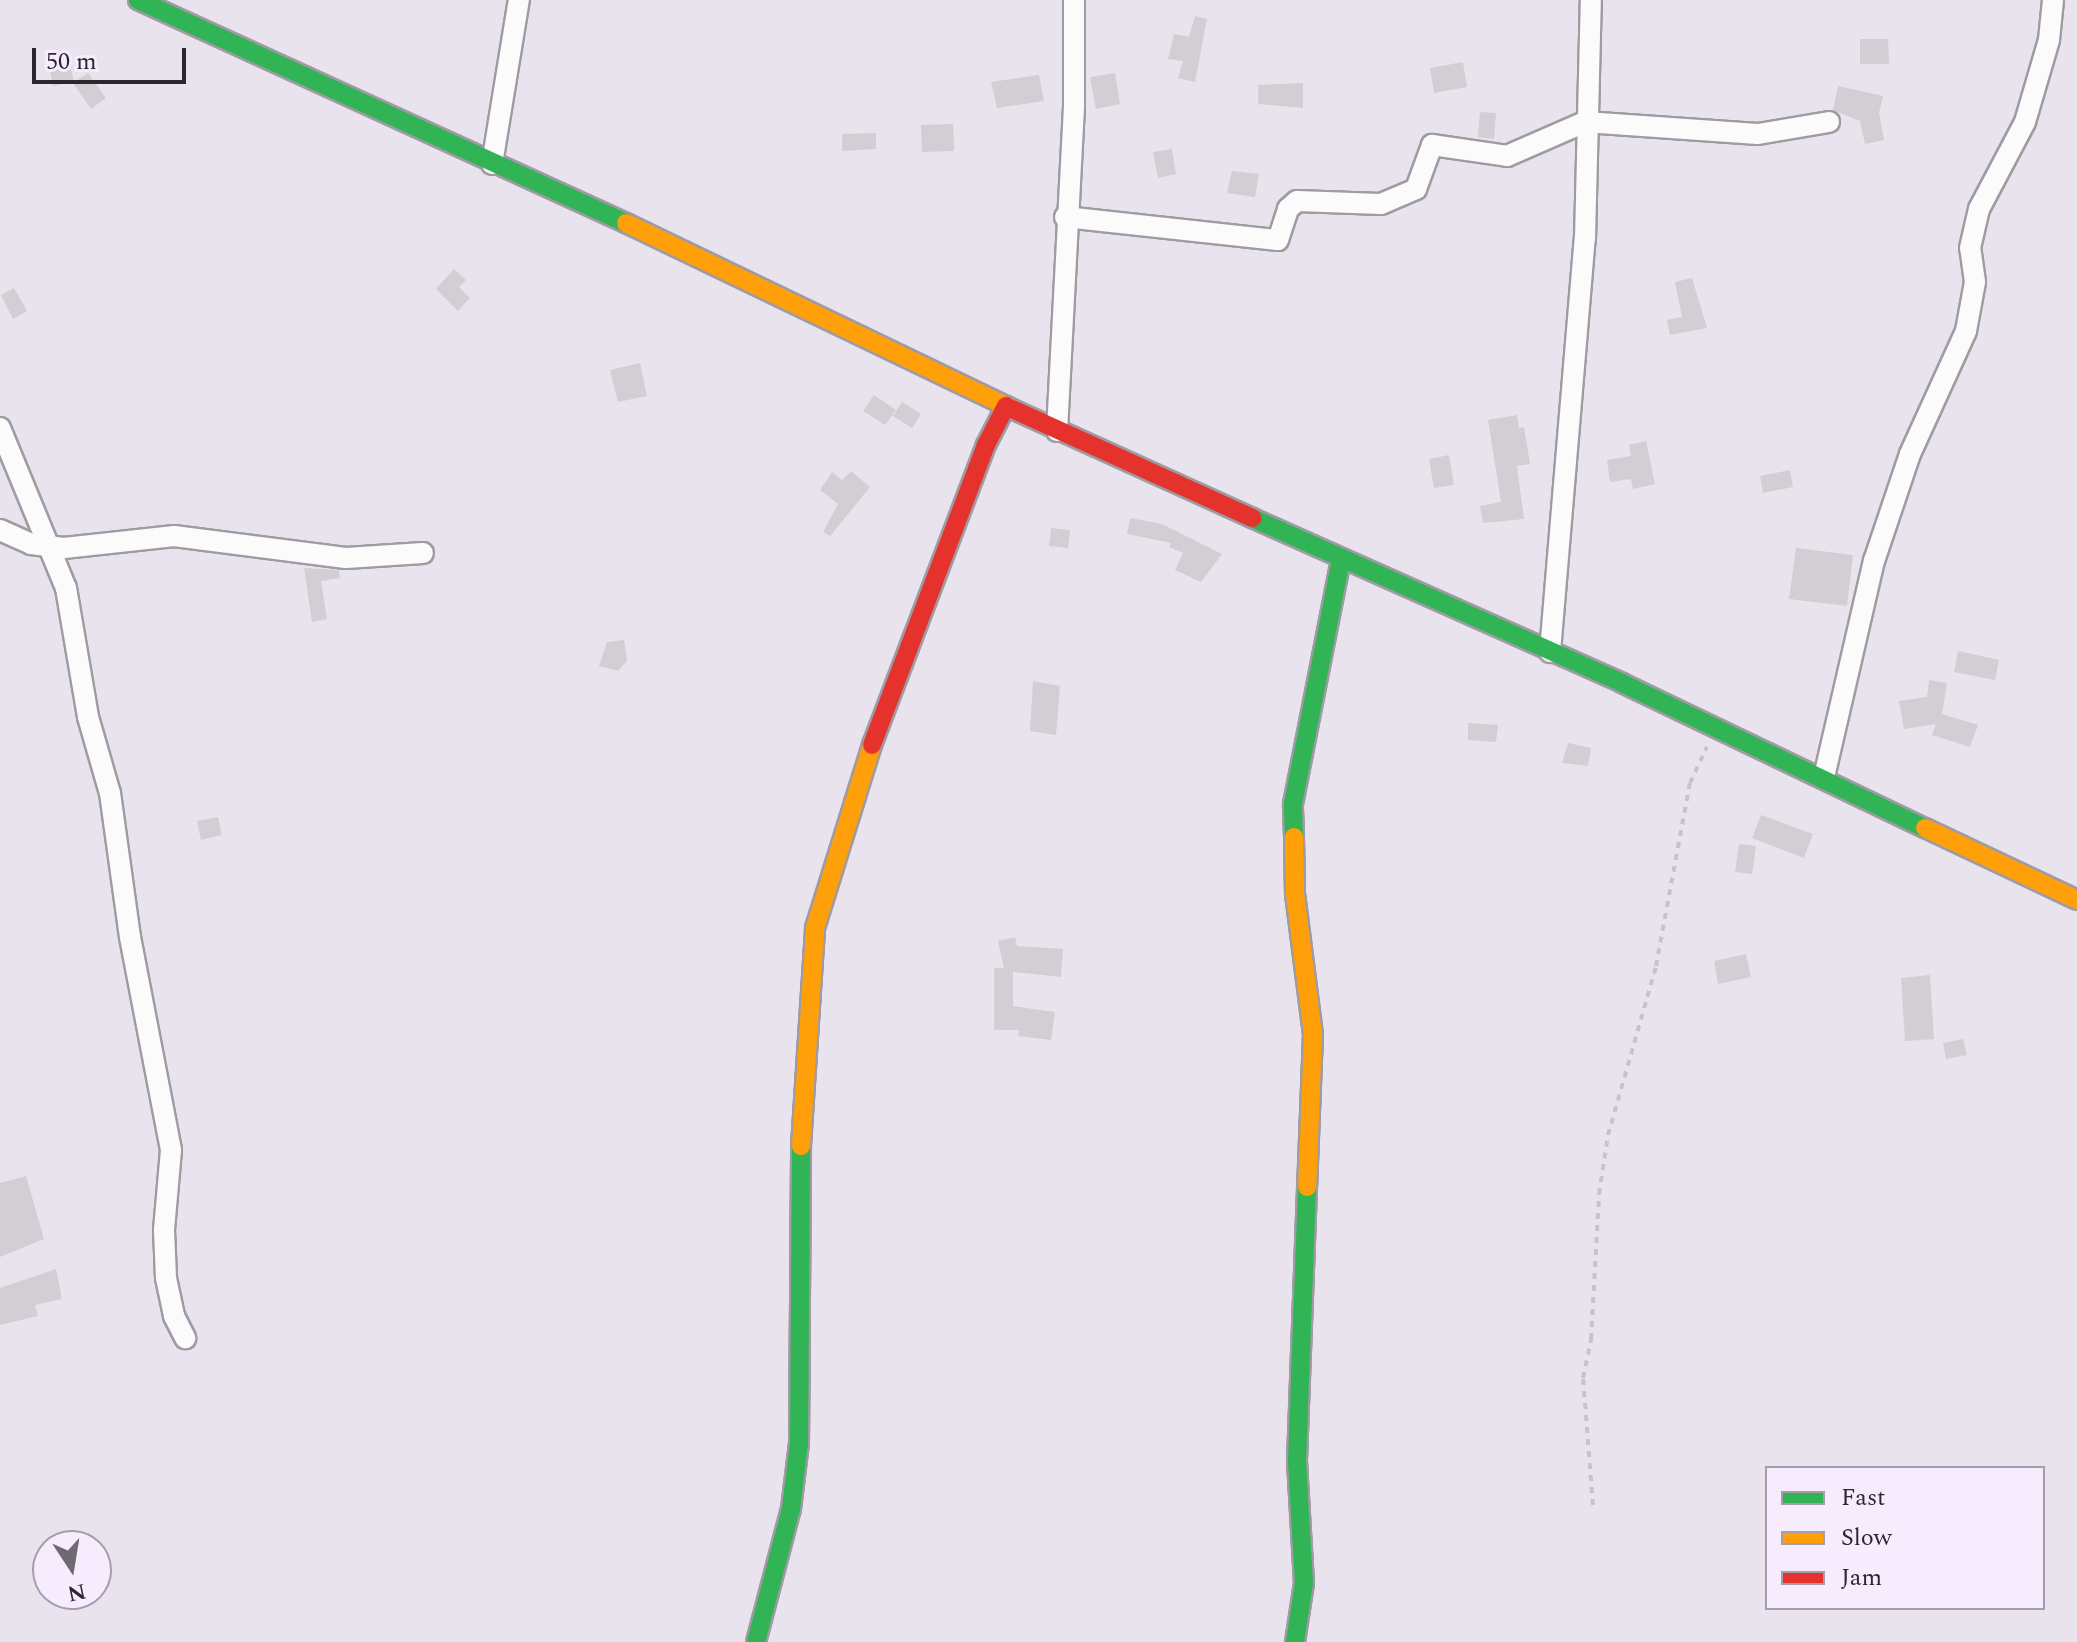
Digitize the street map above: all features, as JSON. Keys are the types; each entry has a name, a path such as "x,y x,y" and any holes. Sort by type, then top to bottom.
{"street":[{"path":"138,0 681,248 1057,431 1824,777 2077,900"},
{"path":"492,164 519,0"},
{"path":"1057,431 1065,217 1074,104 1074,0"},
{"path":"1550,652 1585,239 1585,122 1591,0"},
{"path":"1824,777 1874,561 1910,454 1966,331 1975,282 1970,248 1979,209 2025,122 2049,40 2053,0"},
{"path":"1065,217 1278,240 1288,209 1297,201 1381,204 1416,189 1432,145 1507,156 1585,122 1758,134 1829,122"},
{"path":"756,1642 791,1509 799,1443 801,1119 815,928 856,788 986,445 1006,406"},
{"path":"0,428 66,588 88,717 110,793 130,937 154,1043 171,1150 164,1230 167,1288 185,1338"},
{"path":"0,530 48,546 174,536 346,558 423,553"},
{"path":"1295,1642 1304,1583 1299,1374 1313,1077 1292,850 1293,804 1341,560"}],"path":[{"path":"1593,1505 1583,1378 1605,1150 1656,966 1690,783 1715,730"}],"building":[{"path":"1195,16 1207,19 1195,82 1178,78 1183,61 1168,59 1174,34 1189,37"},
{"path":"1860,39 1888,39 1889,64 1860,64"},
{"path":"69,62 74,82 53,86 49,66"},
{"path":"1463,62 1467,87 1434,93 1430,68"},
{"path":"88,73 106,98 91,109 73,83"},
{"path":"1115,73 1120,104 1096,109 1090,77"},
{"path":"1039,75 1044,101 997,108 991,82"},
{"path":"1303,83 1303,108 1258,104 1258,85"},
{"path":"1838,86 1883,96 1879,113 1884,140 1865,144 1860,121 1833,110"},
{"path":"1480,112 1496,113 1494,139 1478,137"},
{"path":"953,124 954,151 922,152 921,125"},
{"path":"876,133 876,149 842,151 842,134"},
{"path":"1172,149 1176,174 1158,178 1153,152"},
{"path":"1232,171 1259,174 1255,197 1227,193"},
{"path":"454,269 466,280 459,287 470,298 458,311 436,289"},
{"path":"1692,278 1707,328 1670,335 1667,320 1682,317 1675,282"},
{"path":"14,288 27,311 13,319 1,295"},
{"path":"640,363 647,396 618,402 610,370"},
{"path":"874,395 896,410 885,425 863,411"},
{"path":"902,402 921,414 912,428 893,416"},
{"path":"1517,415 1519,428 1524,427 1530,464 1517,466 1524,519 1483,523 1480,506 1501,502 1488,420"},
{"path":"1646,441 1655,484 1633,489 1631,479 1610,482 1607,460 1631,456 1629,445"},
{"path":"1449,455 1454,485 1434,488 1429,459"},
{"path":"1790,470 1793,487 1763,493 1760,476"},
{"path":"851,471 870,487 830,536 823,532 838,504 820,490 832,472 842,480"},
{"path":"1130,518 1162,524 1222,554 1201,582 1175,570 1183,553 1169,547 1171,543 1127,534"},
{"path":"1051,528 1070,530 1068,548 1049,546"},
{"path":"1796,548 1853,555 1847,606 1789,599"},
{"path":"304,568 339,570 340,578 321,581 327,619 312,622"},
{"path":"624,640 627,661 618,671 599,666 607,642"},
{"path":"1958,651 1999,660 1995,680 1954,672"},
{"path":"1929,680 1947,683 1942,714 1978,725 1970,747 1932,735 1936,724 1904,729 1899,701 1927,697"},
{"path":"1033,681 1060,686 1056,735 1030,731"},
{"path":"1468,723 1498,725 1496,742 1468,740"},
{"path":"1568,743 1591,748 1588,766 1562,763"},
{"path":"1761,815 1813,834 1804,858 1752,838"},
{"path":"218,817 222,835 201,840 197,821"},
{"path":"1739,844 1756,846 1752,874 1735,872"},
{"path":"1015,937 1017,946 1063,949 1061,977 1013,972 1013,1006 1055,1012 1051,1040 1018,1036 1019,1030 994,1030 994,968 1004,968 998,941"},
{"path":"1746,954 1751,977 1718,984 1714,961"},
{"path":"1930,975 1934,1039 1905,1041 1901,978"},
{"path":"1963,1039 1967,1055 1946,1059 1943,1043"},
{"path":"26,1176 44,1239 0,1257 0,1183"},
{"path":"56,1269 62,1299 35,1305 38,1316 0,1325 0,1288"}],"traffic: fast":[{"path":"138,0 626,223"},
{"path":"1252,518 1622,683 1925,828"},
{"path":"1294,837 1293,804 1341,560"},
{"path":"756,1642 791,1509 799,1443 801,1146"},
{"path":"1295,1642 1304,1583 1297,1461 1307,1187"}],"traffic: slow":[{"path":"626,223 1012,409"},
{"path":"801,1146 815,928 872,745"},
{"path":"1925,828 2077,900"},
{"path":"1294,837 1295,894 1313,1034 1307,1187"}],"traffic: jam":[{"path":"872,745 986,445 1006,406"},
{"path":"1012,409 1252,518"}]}
